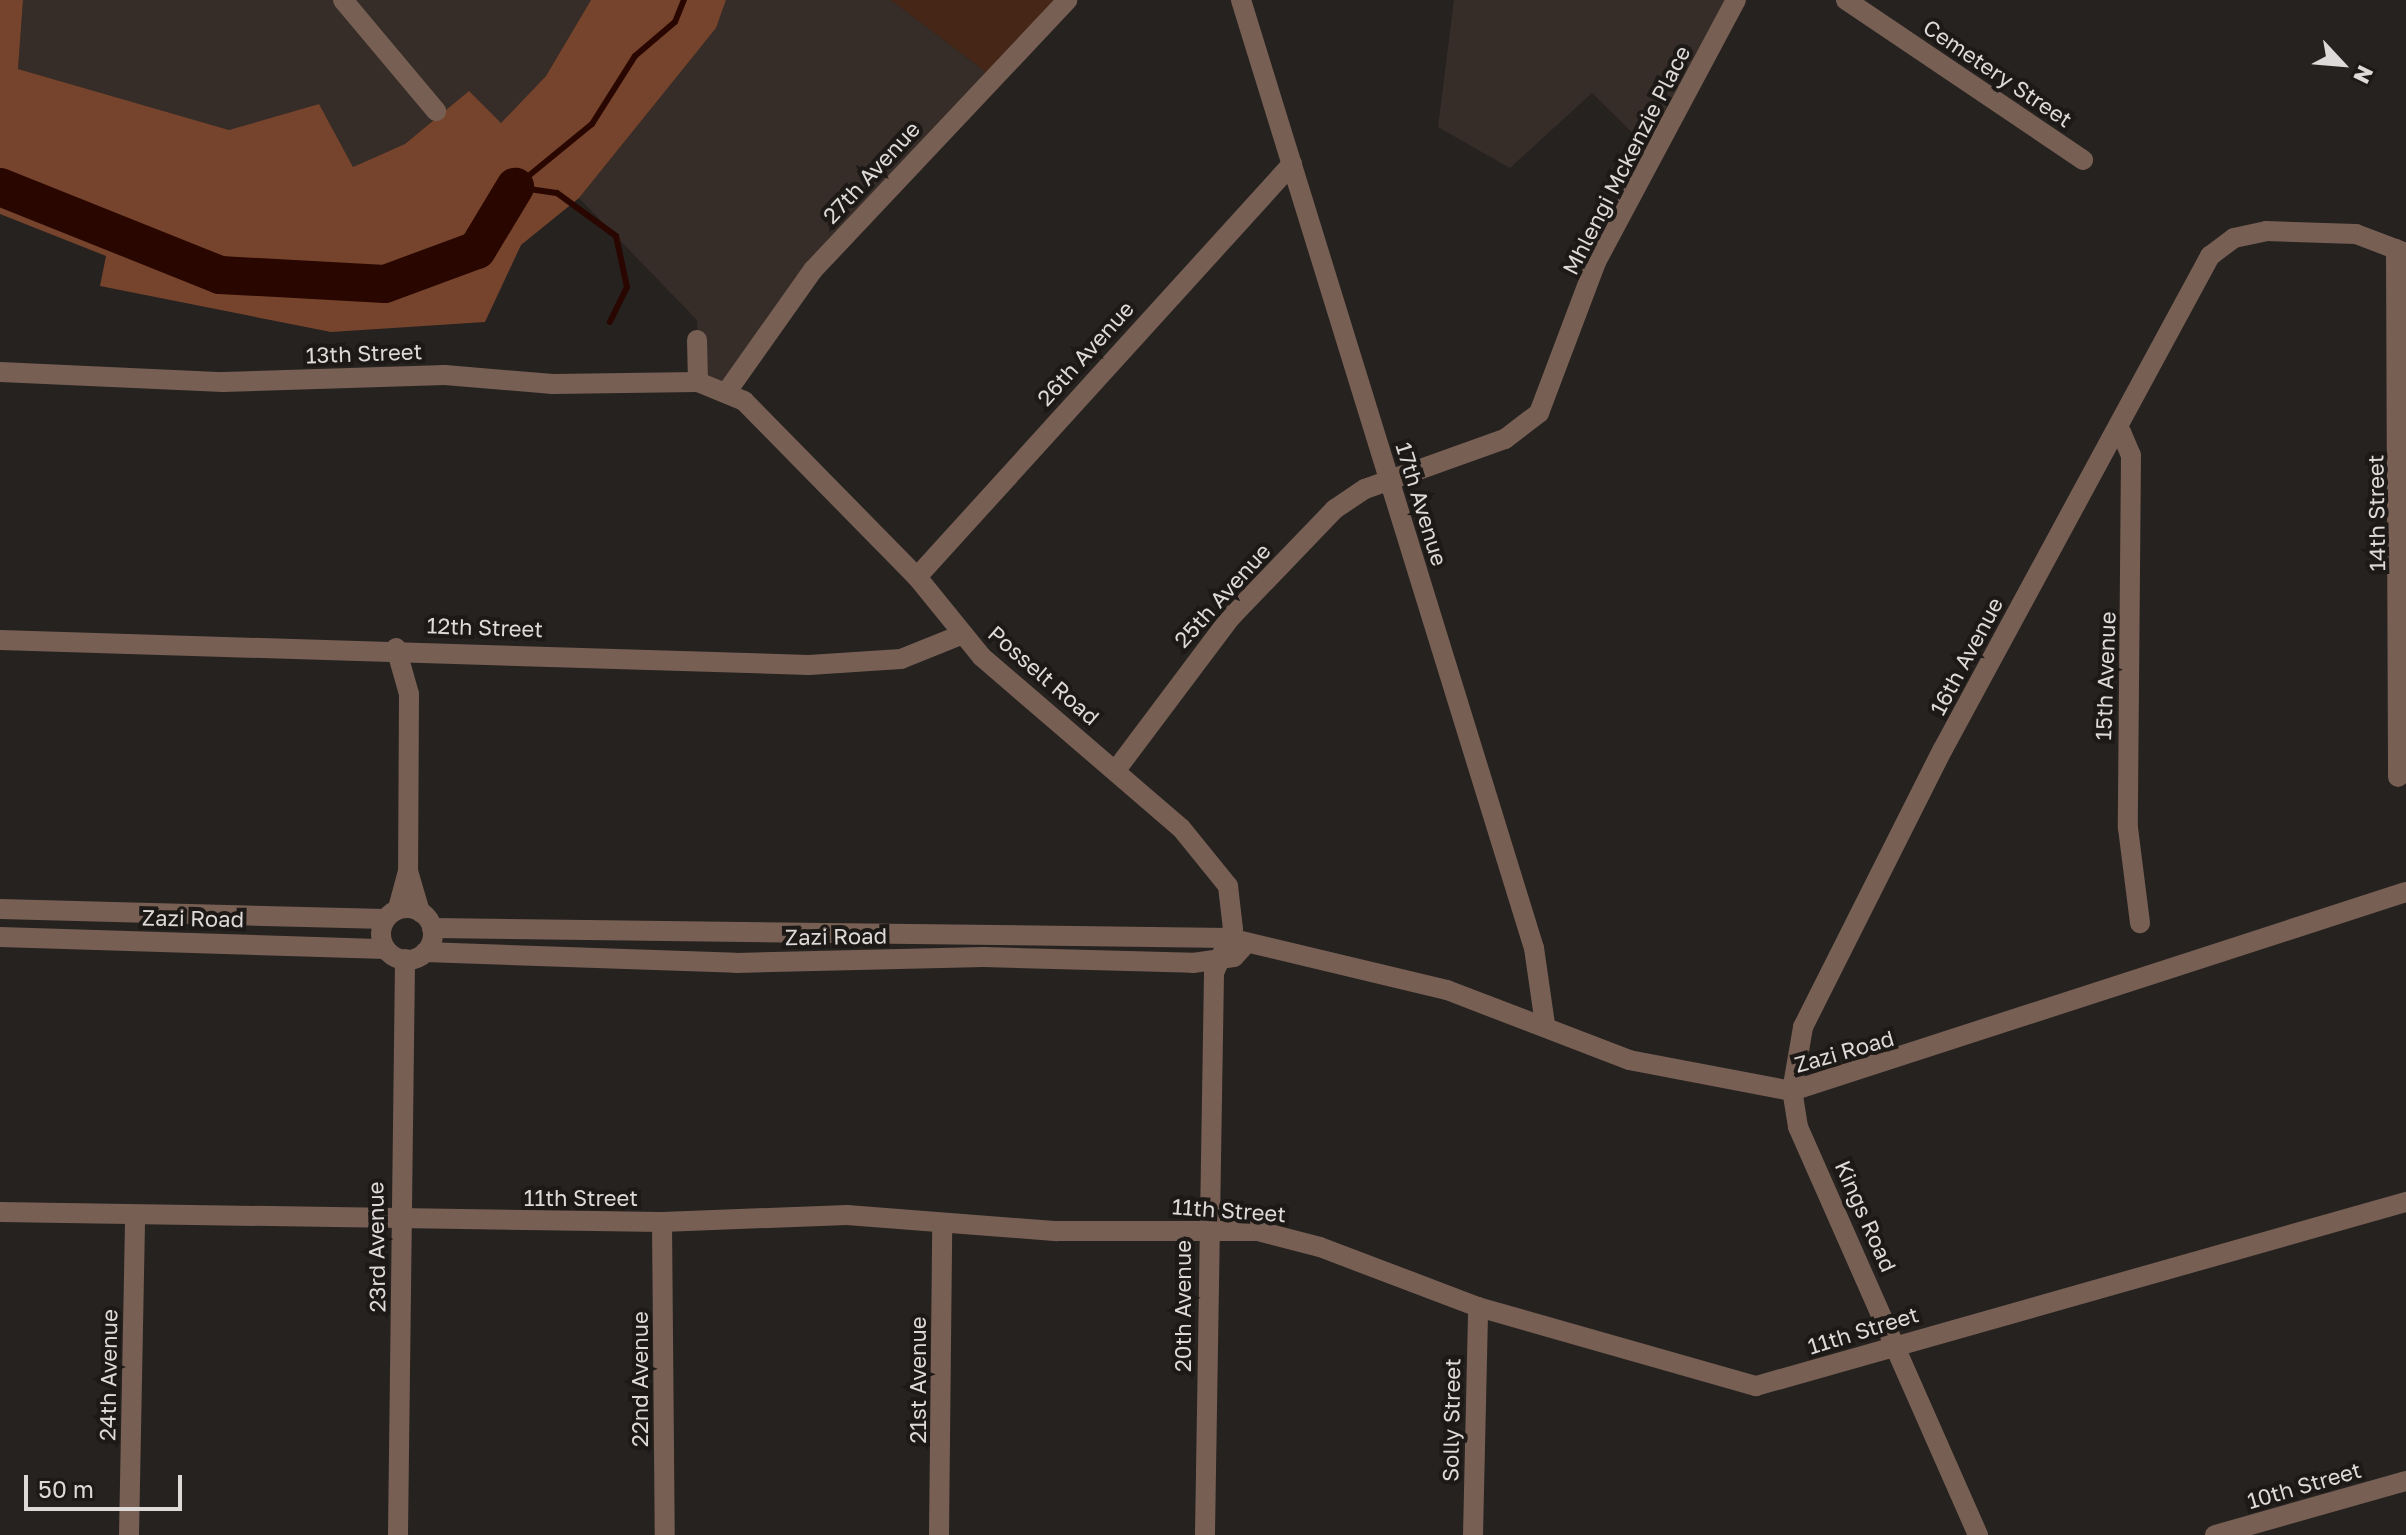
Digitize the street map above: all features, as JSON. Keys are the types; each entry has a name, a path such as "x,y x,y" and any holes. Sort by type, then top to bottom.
{"street":[{"path":"343,0 436,111"},
{"name":"27th Avenue","path":"728,390 804,280 1067,0"},
{"name":"17th Avenue","path":"1241,0 1534,948 1545,1024"},
{"name":"Mhlengi Mckenzie Place","path":"1390,484 1505,439 1539,413 1596,262 1736,0"},
{"name":"Cemetery Street","path":"1846,0 2083,160"},
{"name":"26th Avenue","path":"917,577 1292,164"},
{"name":"16th Avenue","path":"1792,1091 1803,1027 1820,987 2016,612 2121,432 2210,256 2234,238 2266,231 2356,234 2401,251"},
{"name":"14th Street","path":"2398,777 2401,251"},
{"path":"697,340 698,382"},
{"name":"13th Street","path":"0,372 223,382 445,375 553,384 698,382 728,390"},
{"name":"Posselt Road","path":"728,390 917,577 963,634 1116,770 1218,870 1233,902 1236,942"},
{"name":"15th Avenue","path":"2121,432 2131,455 2128,828 2140,923"},
{"name":"25th Avenue","path":"1116,770 1231,617 1335,509 1365,489 1390,484"},
{"name":"12th Street","path":"0,640 396,648 809,665 901,659 963,634"},
{"path":"396,648 409,694 408,871 392,914 386,949 405,959 425,952 426,920 408,871"},
{"name":"Zazi Road","path":"0,909 392,914 426,920 1236,942 1356,964 1545,1024 1629,1060 1792,1091 2406,892"},
{"name":"Zazi Road","path":"0,937 386,949"},
{"name":"20th Avenue","path":"1205,1535 1207,1228 1218,962 1236,942"},
{"name":"Zazi Road","path":"425,952 736,963 1218,962"},
{"name":"23rd Avenue","path":"398,1535 397,1220 405,959"},
{"name":"Kings Road","path":"1792,1091 1798,1127 1978,1535"},
{"name":"11th Street","path":"0,1212 662,1222 847,1215 942,1224 1207,1228 1300,1240 1478,1307 1756,1386 1892,1343 2406,1202"},
{"name":"24th Avenue","path":"129,1535 135,1215"},
{"name":"22nd Avenue","path":"662,1222 665,1535"},
{"name":"21st Avenue","path":"939,1535 942,1224"},
{"name":"Solly Street","path":"1473,1535 1478,1307"},
{"name":"10th Street","path":"2215,1535 2406,1481"}],"shaded area":[{"path":"0,0 23,0 18,69 229,130 319,104 353,167 405,144 469,91 501,123 546,76 591,0 726,0 716,28 579,198 521,245 485,322 331,332 100,286 106,256 0,214"},
{"path":"23,0 591,0 546,76 501,123 469,91 405,144 353,167 319,104 229,130 18,69"},
{"path":"726,0 891,0 990,75 812,270 728,389 698,382 697,320 579,198 716,28"},
{"path":"891,0 1064,0 990,75"},
{"path":"1454,0 1733,0 1654,154 1592,93 1510,168 1438,127"}],"waterway":[{"path":"515,187 592,124 635,56 675,22 684,0"},
{"path":"0,187 220,275 385,284 477,250 515,187"},
{"path":"515,187 557,193 616,236 627,287 610,322"}]}
